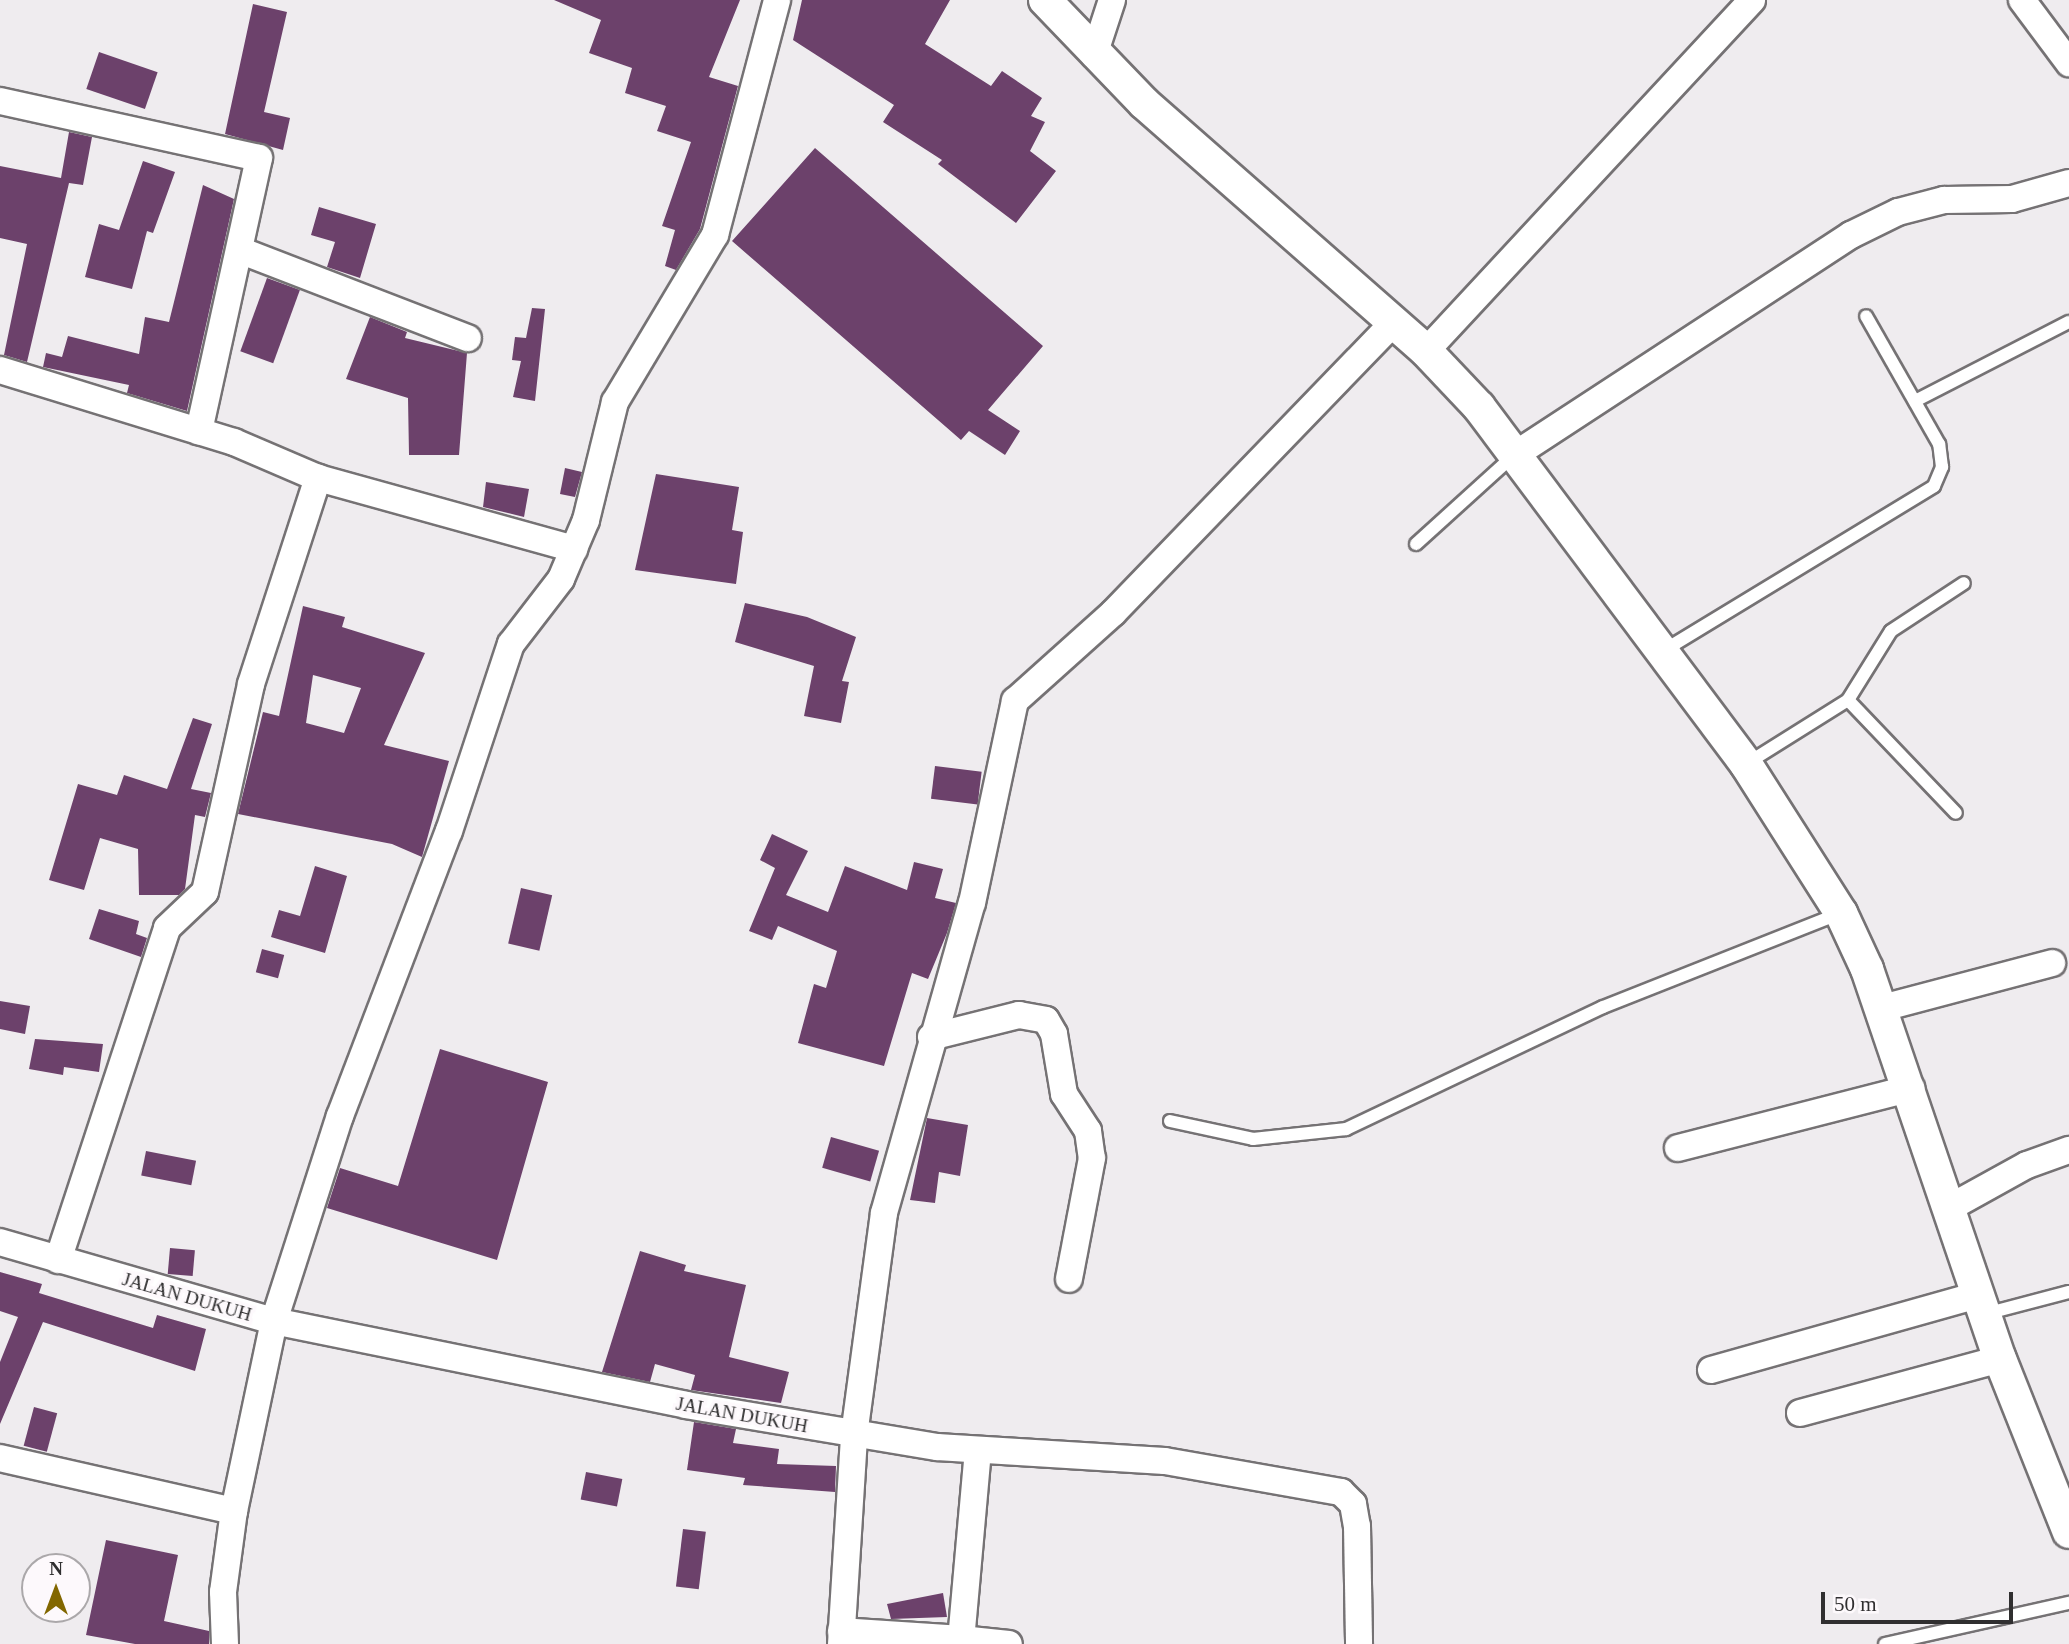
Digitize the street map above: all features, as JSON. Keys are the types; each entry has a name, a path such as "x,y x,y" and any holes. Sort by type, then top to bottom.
{"street":[{"path":"225,1644 223,1592 234,1511 274,1321 340,1116 449,831 511,644 561,579 574,549 615,402 715,235 776,0"},
{"path":"1045,0 1094,55 1426,351 1513,456 1659,653 1746,764 1841,913 1882,1008 2000,1359 2069,1532"},
{"path":"1094,55 1112,0"},
{"path":"1426,351 1752,0"},
{"path":"2022,0 2069,63"},
{"path":"0,101 255,154 260,163 199,432"},
{"path":"1513,456 1851,235 1898,212 1944,200 2012,199 2069,183"},
{"path":"242,251 468,338"},
{"path":"1009,1644 961,1639 841,1638 854,1435 884,1213 931,1037 972,904 1015,701 1113,613 1393,323"},
{"path":"0,370 199,432 318,478 574,549"},
{"path":"58,1260 167,928 205,892 251,684 318,478"},
{"path":"1882,1008 2052,963"},
{"path":"931,1037 1019,1015 1046,1020 1054,1034 1064,1094 1088,1131 1092,1158 1069,1279"},
{"path":"1678,1148 1911,1088"},
{"path":"1950,1208 2027,1165 2069,1150"},
{"name":"JALAN DUKUH","path":"0,1242 274,1321 854,1435 978,1450 1165,1461 1341,1492 1353,1504 1357,1526 1359,1644"},
{"path":"1711,1370 1981,1304"},
{"path":"1800,1413 2000,1359"},
{"path":"961,1639 978,1450"},
{"path":"0,1458 234,1511"}],"lane":[{"path":"1659,653 1934,486 1942,467 1939,444 1866,316"},
{"path":"1915,401 2069,322"},
{"path":"1416,544 1513,456"},
{"path":"1746,764 1848,700 1891,631 1964,583"},
{"path":"1848,700 1956,813"},
{"path":"1170,1121 1253,1139 1346,1129 1603,1007 1841,913"},
{"path":"1981,1304 2069,1292"},
{"path":"1885,1644 2069,1603"}],"building":[{"path":"554,0 740,0 709,77 738,86 700,229 676,270 665,266 675,230 662,226 691,142 657,131 666,106 625,93 632,68 589,53 601,20"},
{"path":"802,0 950,0 925,44 991,86 1002,71 1042,98 1031,116 1045,122 1030,151 1056,171 1016,223 938,164 942,160 883,122 894,105 793,40"},
{"path":"253,4 287,12 264,112 290,118 283,150 225,134"},
{"path":"99,52 158,72 145,109 86,89"},
{"path":"69,132 92,137 83,185 69,183 27,362 4,355 27,244 0,238 0,166 61,178"},
{"path":"815,148 1043,346 988,410 1020,431 1005,455 969,431 961,440 732,241"},
{"path":"143,161 175,172 153,233 147,231 132,289 85,277 99,224 119,230"},
{"path":"203,185 234,199 187,411 127,393 129,385 43,367 46,353 62,357 68,336 139,354 145,317 169,322"},
{"path":"319,207 376,224 360,278 327,267 335,242 311,235"},
{"path":"267,278 300,290 273,363 240,351"},
{"path":"532,308 545,309 535,401 513,397 521,361 512,360 515,337 526,338"},
{"path":"370,317 407,332 405,338 467,353 459,455 409,455 408,398 346,379"},
{"path":"565,468 582,472 575,497 560,494"},
{"path":"656,474 739,487 732,530 743,532 736,584 635,570"},
{"path":"486,482 529,489 524,517 483,507"},
{"path":"745,603 807,617 856,637 842,681 849,682 841,723 804,716 814,666 735,642"},
{"path":"303,606 345,617 342,627 425,653 384,745 449,761 422,857 392,844 238,814 263,712 279,716","holes":["313,675 361,688 344,733 306,723"]},
{"path":"193,718 212,724 191,789 211,793 205,817 195,815 185,889 179,895 139,895 138,849 100,838 84,890 49,880 78,784 117,795 124,775 167,789"},
{"path":"935,766 982,772 978,804 931,799"},
{"path":"772,834 808,851 786,895 828,912 845,866 907,890 914,862 943,869 935,898 956,903 928,979 912,973 884,1066 798,1043 814,984 826,988 837,951 778,926 772,940 749,931 775,868 760,860"},
{"path":"315,866 347,876 325,953 271,937 279,910 300,916"},
{"path":"521,888 552,895 539,951 508,944"},
{"path":"99,909 139,921 136,934 147,938 141,957 89,939"},
{"path":"262,949 284,955 278,978 256,972"},
{"path":"0,1001 30,1006 25,1034 0,1029"},
{"path":"35,1039 103,1044 99,1072 64,1067 63,1075 29,1069"},
{"path":"440,1049 548,1082 497,1260 327,1208 340,1168 398,1186"},
{"path":"927,1118 968,1125 960,1176 939,1172 935,1203 910,1200"},
{"path":"831,1137 879,1151 870,1182 822,1168"},
{"path":"146,1151 196,1161 191,1185 141,1176"},
{"path":"170,1248 195,1250 193,1276 168,1274"},
{"path":"640,1251 686,1265 684,1271 746,1285 729,1357 789,1372 781,1403 691,1390 695,1375 655,1364 650,1382 602,1372"},
{"path":"0,1272 42,1284 39,1293 153,1328 157,1315 206,1329 195,1371 43,1322 0,1424 0,1362 18,1317 0,1311"},
{"path":"34,1407 57,1413 47,1452 24,1446"},
{"path":"694,1422 736,1429 733,1443 779,1449 777,1464 836,1466 835,1492 743,1485 745,1478 687,1470"},
{"path":"586,1472 622,1479 617,1507 581,1499"},
{"path":"683,1529 706,1532 699,1589 676,1587"},
{"path":"106,1540 178,1555 164,1621 209,1631 209,1644 135,1644 86,1635 89,1623 91,1623"},
{"path":"943,1593 947,1617 891,1619 887,1604"}]}
